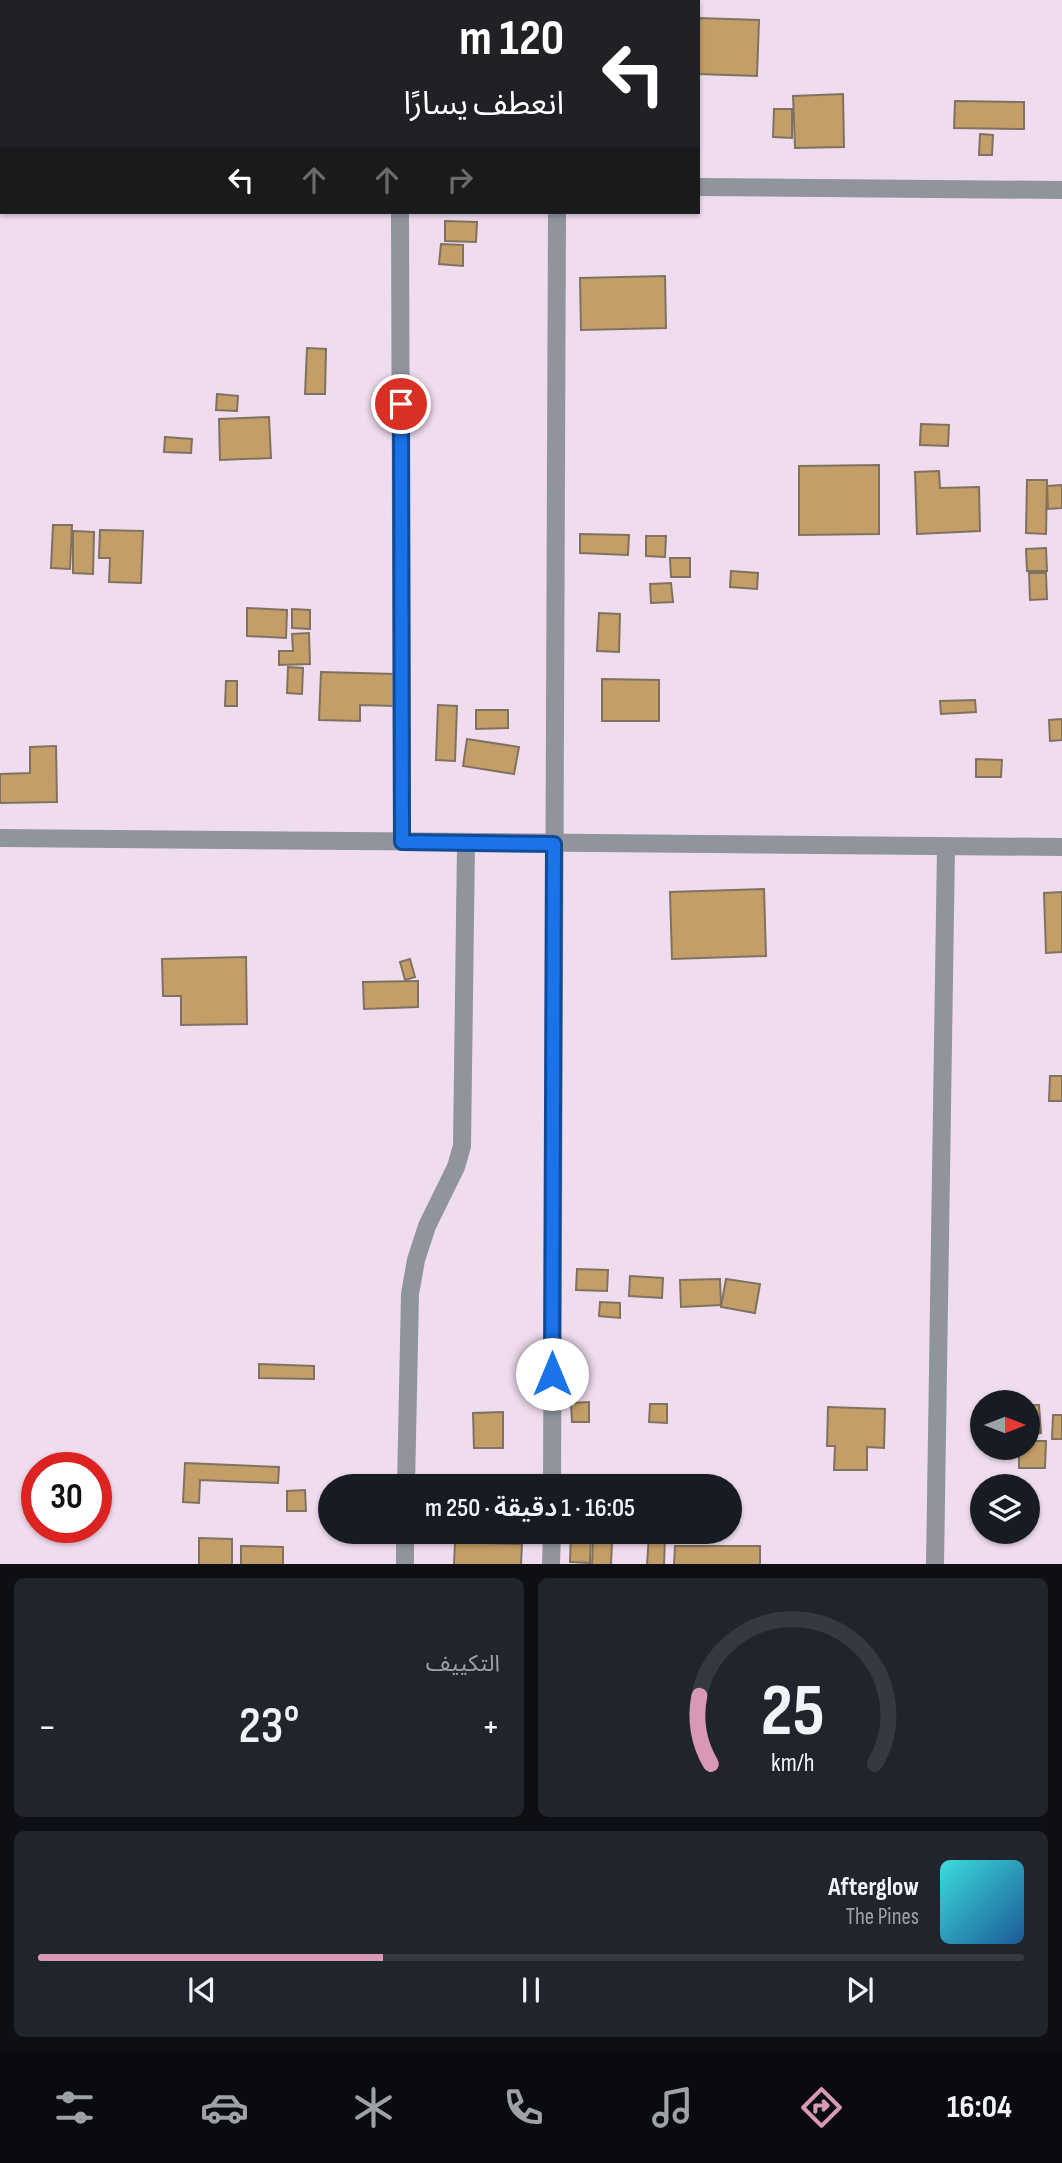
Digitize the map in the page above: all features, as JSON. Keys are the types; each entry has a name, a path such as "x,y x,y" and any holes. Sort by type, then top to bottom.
{"street":[{"path":"700,187 1062,190"},
{"path":"400,214 402,842"},
{"path":"552,1474 558,214"},
{"path":"0,838 1062,847"},
{"path":"406,1474 410,1294 416,1260 427,1226 456,1167 462,1146 466,842"},
{"path":"935,1564 946,847"},
{"path":"405,1544 405,1564"},
{"path":"551,1564 552,1544"}],"building":[{"path":"700,18 759,20 757,76 700,74"},
{"path":"843,94 844,147 795,148 793,96"},
{"path":"955,101 1024,102 1024,129 954,128"},
{"path":"774,109 792,109 792,138 773,137"},
{"path":"980,134 993,135 992,155 979,155"},
{"path":"445,221 477,222 476,242 445,241"},
{"path":"441,244 463,245 463,266 439,264"},
{"path":"665,276 666,328 581,330 580,278"},
{"path":"307,348 326,349 325,394 305,394"},
{"path":"217,394 238,396 237,411 216,410"},
{"path":"269,417 271,458 220,460 219,419"},
{"path":"921,424 949,425 948,446 920,445"},
{"path":"165,437 192,439 191,453 164,452"},
{"path":"879,465 879,534 799,535 799,466"},
{"path":"939,471 940,488 979,487 980,531 917,534 915,472"},
{"path":"1027,480 1047,480 1046,534 1026,533"},
{"path":"1062,485 1062,508 1048,509 1047,486"},
{"path":"53,525 72,525 70,569 51,568"},
{"path":"100,530 143,531 141,583 109,582 110,558 99,558"},
{"path":"73,531 94,532 93,574 73,573"},
{"path":"580,534 629,535 628,555 580,553"},
{"path":"646,536 666,536 665,557 646,556"},
{"path":"1046,548 1047,571 1027,571 1026,549"},
{"path":"670,558 690,558 690,577 671,577"},
{"path":"731,571 758,573 757,589 730,587"},
{"path":"1029,573 1046,573 1047,599 1030,600"},
{"path":"671,583 673,602 651,603 650,584"},
{"path":"247,608 287,610 286,638 247,636"},
{"path":"292,609 310,610 310,629 292,628"},
{"path":"599,613 620,614 619,652 597,651"},
{"path":"309,633 310,664 279,665 279,651 293,651 292,634"},
{"path":"288,667 303,668 302,694 287,693"},
{"path":"321,672 396,674 395,706 360,705 360,721 319,720"},
{"path":"602,679 659,680 659,721 602,721"},
{"path":"226,681 237,681 237,706 225,706"},
{"path":"975,700 976,712 941,714 940,701"},
{"path":"438,705 457,706 455,761 436,760"},
{"path":"476,710 508,710 508,728 476,729"},
{"path":"1062,719 1062,740 1050,741 1049,720"},
{"path":"467,739 519,747 514,774 463,766"},
{"path":"56,746 57,802 0,803 0,774 30,773 30,747"},
{"path":"976,759 1002,760 1001,777 976,777"},
{"path":"764,889 766,956 672,959 670,892"},
{"path":"1062,892 1062,952 1046,953 1044,893"},
{"path":"246,957 247,1024 181,1025 181,996 163,996 162,959"},
{"path":"410,959 415,977 405,980 400,962"},
{"path":"418,981 418,1007 364,1009 363,982"},
{"path":"1050,1076 1062,1076 1062,1101 1049,1101"},
{"path":"577,1269 608,1270 607,1291 576,1290"},
{"path":"630,1276 663,1278 662,1298 629,1296"},
{"path":"720,1279 721,1305 681,1307 680,1280"},
{"path":"726,1279 760,1284 755,1313 721,1307"},
{"path":"600,1302 620,1303 620,1318 599,1316"},
{"path":"259,1364 314,1366 314,1379 259,1378"},
{"path":"589,1402 589,1422 572,1422 571,1403"},
{"path":"650,1404 667,1404 667,1423 649,1422"},
{"path":"828,1407 885,1409 884,1448 867,1447 867,1470 834,1470 835,1446 827,1446"},
{"path":"503,1412 503,1448 474,1448 473,1413"},
{"path":"1053,1415 1062,1415 1062,1439 1052,1439"},
{"path":"1040,1441 1046,1441 1045,1468 1019,1468 1019,1460 1040,1460"},
{"path":"185,1463 279,1467 278,1483 200,1480 199,1503 183,1502"},
{"path":"305,1490 306,1511 287,1511 287,1491"},
{"path":"199,1538 232,1539 232,1564 199,1564"},
{"path":"455,1544 522,1544 521,1564 454,1564"},
{"path":"571,1544 591,1544 590,1563 570,1562"},
{"path":"593,1544 612,1544 611,1564 592,1564"},
{"path":"648,1544 665,1544 664,1564 647,1564"},
{"path":"241,1546 283,1547 283,1564 241,1564"},
{"path":"675,1546 760,1546 760,1564 674,1564"}],"route":[{"path":"401,404 402,842 554,844 552,1374"}]}
